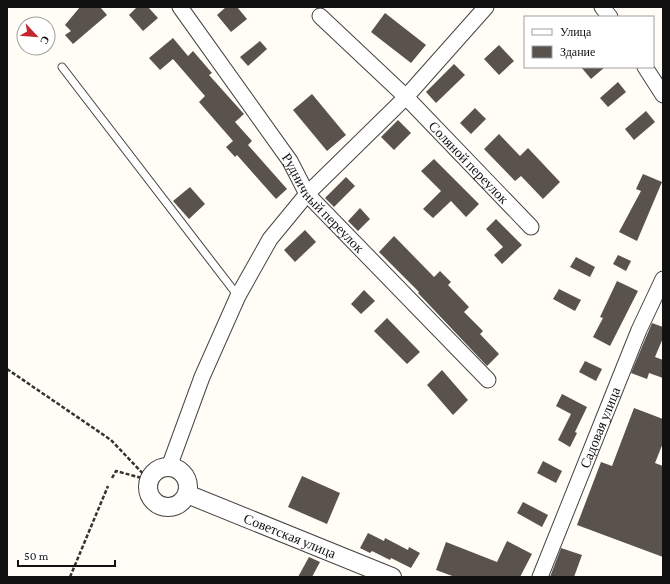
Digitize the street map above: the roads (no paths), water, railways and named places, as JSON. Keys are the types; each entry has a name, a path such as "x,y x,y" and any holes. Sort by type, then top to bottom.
{"street":[{"name":"Рудничный переулок","path":"180,7 290,161 307,194 488,380"},
{"path":"169,467 202,377 238,296 270,239 307,194 406,97 486,7"},
{"path":"602,7 609,16"},
{"name":"Соляной переулок","path":"320,16 406,97 531,227"},
{"path":"646,68 663,95"},
{"name":"Садовая улица","path":"540,577 639,330 663,279"},
{"path":"169,467 185,476 187,482 187,494 183,500 171,507 158,504 149,494 149,480 157,470 169,467"},
{"name":"Советская улица","path":"187,494 392,577"}],"lane":[{"path":"62,67 238,296"}]}
